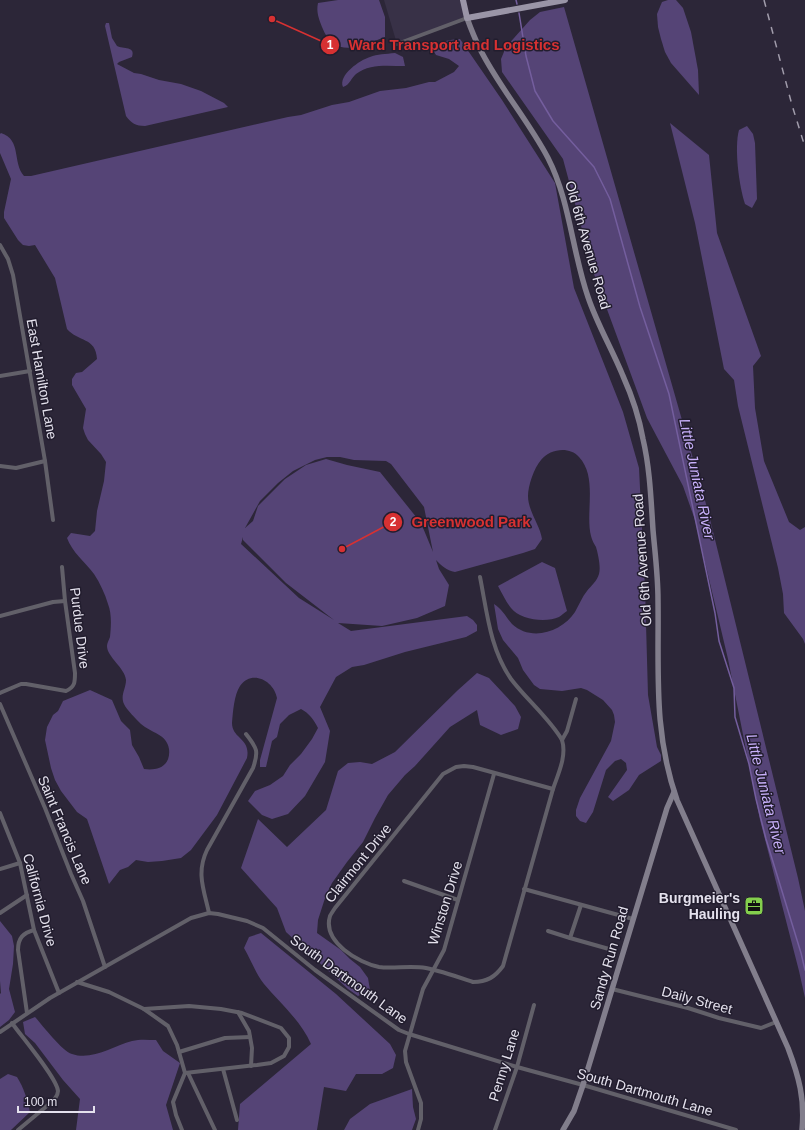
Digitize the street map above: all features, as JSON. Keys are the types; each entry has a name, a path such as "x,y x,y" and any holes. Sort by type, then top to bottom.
{"main road":[{"name":"Old 6th Avenue Road","path":"463,0 467,18 476,42 553,168 565,203 578,263 588,298 623,375 636,410 646,458 657,580 660,729 667,764 674,792 788,1048 801,1084 803,1100 802,1130"},
{"path":"467,18 565,0"},
{"name":"Sandy Run Road","path":"563,1130 574,1111 584,1085 667,808 674,792"}],"street":[{"path":"397,44 467,18"},
{"name":"East Hamilton Lane","path":"0,247 8,259 13,274 45,461 53,520"},
{"path":"0,376 30,371"},
{"path":"0,466 16,468 45,461"},
{"name":"Purdue Drive","path":"0,693 21,684 66,691 71,689 74,685 76,673 65,601 62,567"},
{"path":"480,577 492,636 499,659 512,679 562,740"},
{"path":"0,616 53,602 65,601"},
{"name":"Clairmont Drive","path":"553,789 472,767 456,767 444,774 330,916 329,924 331,931 340,946 351,955 364,962 380,967 426,968 473,982 480,982 493,978 503,966 563,755 564,747 562,740 567,731 576,699"},
{"name":"Saint Francis Lane","path":"0,704 45,808 71,874 84,901 105,967"},
{"path":"209,913 202,878 201,864 207,850 253,768 257,750 256,746 246,734"},
{"name":"Winston Drive","path":"418,1130 421,1119 422,1103 406,1062 405,1051 421,995 444,950 494,774"},
{"name":"California Drive","path":"0,813 20,864 34,930 59,993"},
{"path":"0,830 6,829"},
{"path":"0,869 20,864"},
{"path":"404,882 458,900"},
{"path":"524,889 633,919"},
{"path":"0,913 27,895"},
{"path":"570,938 581,905"},
{"name":"South Dartmouth Lane","path":"0,1032 27,1013 78,982 191,918 209,913 239,919 263,928 315,970 399,1030 517,1067 584,1085 736,1130"},
{"path":"27,1013 18,941 27,932 34,930"},
{"path":"548,931 609,949"},
{"path":"78,982 109,992 144,1009 168,1026 187,1073 214,1130"},
{"name":"Daily Street","path":"612,989 761,1028 776,1022"},
{"path":"144,1009 189,1006 238,1012 281,1028 289,1038 289,1047 284,1056 271,1063 187,1073"},
{"name":"Penny Lane","path":"495,1130 517,1067 534,1006"},
{"path":"238,1012 249,1031 252,1048 252,1066"},
{"path":"12,1023 53,1078 57,1087 57,1095 50,1103 18,1130"},
{"path":"179,1052 225,1038 250,1037"},
{"path":"223,1069 237,1120"},
{"path":"182,1130 173,1102 187,1073"}],"shaded area":[{"path":"338,0 379,0 385,17 385,37 367,44 349,48 334,44 327,37 322,27 317,6 318,3"},
{"path":"384,0 462,0 466,20 397,44"},
{"path":"676,0 683,8 691,32 698,70 699,95 671,63 665,52 658,27 657,14 662,2"},
{"path":"564,7 708,511 798,878 805,911 805,998 760,820 728,659 695,520 683,486 647,418 594,274 563,159 502,72 501,59 506,47 530,20 540,12"},
{"path":"106,23 109,23 112,38 117,46 131,49 133,53 132,57 117,64 134,73 181,84 201,91 224,103 228,107 145,126 136,125 126,116 105,26"},
{"path":"460,39 502,100 555,183 574,288 623,412 639,468 645,588 648,695 657,747 661,755 661,761 639,775 629,790 613,801 608,797 627,770 626,763 621,759 615,761 606,770 593,812 586,823 580,821 576,816 576,810 580,798 611,741 615,722 612,710 603,700 581,688 562,691 540,689 534,685 523,670 518,658 503,640 498,629 494,604 502,611 512,624 528,633 546,632 562,625 575,612 599,574 600,568 596,547 591,537 589,517 590,485 585,465 579,457 570,451 554,451 545,456 538,463 529,487 528,496 530,507 542,539 535,549 455,572 444,568 436,560 439,569 449,585 445,606 417,618 382,626 338,623 351,631 467,616 477,625 477,631 466,637 352,667 336,677 320,707 330,731 325,762 305,796 288,814 272,819 262,815 248,801 255,791 270,785 283,776 290,765 301,754 312,739 318,728 311,717 301,709 289,715 280,724 277,737 272,741 266,767 260,767 260,760 277,698 272,687 262,679 250,678 245,681 240,686 236,694 232,723 235,732 246,746 248,751 247,758 217,815 191,850 181,858 148,862 136,860 128,867 120,870 109,884 87,819 77,812 61,791 55,780 45,740 47,727 63,701 90,690 112,700 121,721 130,730 132,745 144,769 159,768 166,763 168,760 169,749 168,744 162,737 141,724 124,704 123,695 126,683 125,676 110,654 107,646 110,637 111,620 107,600 94,574 75,552 67,538 71,533 90,536 95,531 97,511 104,481 106,462 85,434 83,428 86,409 72,385 72,379 76,373 82,372 97,359 96,352 90,343 71,333 67,329 55,278 35,245 23,245 18,240 4,218 11,179 0,153 0,134 1,133 8,136 12,141 20,170 24,176 31,176 301,115 332,105 349,102 380,91 406,88 429,82 435,82 454,72 459,66 449,59 436,55 433,50 442,42","holes":["327,457 386,461 391,464 424,507 433,552 421,523 380,472 326,459 306,465 285,479 258,506 253,521 245,528 260,501 278,483 293,471 315,460","243,537 243,540 286,583 334,620 299,598 241,544"]},
{"path":"395,53 403,57 405,66 380,66 361,70 347,85 343,87 342,82 347,73 361,61 376,55"},
{"path":"670,123 709,155 717,233 761,356 753,366 755,408 764,461 789,522 800,530 805,527 805,644 784,613 783,594 778,568 738,406 734,380 724,369 695,223"},
{"path":"747,126 753,134 755,143 757,199 752,208 745,204 739,177 737,157 739,130"},
{"path":"542,562 555,568 567,611 554,619 540,620 527,618 520,615 507,603 498,586"},
{"path":"477,673 489,678 515,706 521,717 518,729 501,735 480,725 477,710 450,727 388,795 363,842 332,883 326,895 318,920 317,933 341,950 360,967 368,978 370,990 358,996 348,989 286,932 277,908 241,868 258,819 287,847 326,810 338,771 348,763 360,762 372,764 395,752"},
{"path":"0,921 12,936 14,946 9,989 15,1012 9,1020 0,1027 1,993"},
{"path":"261,933 336,994 390,1044 396,1055 393,1068 382,1074 356,1074 346,1091 324,1087 317,1130 238,1130 240,1104 311,1044 296,1020 261,980 244,948 249,937"},
{"path":"35,1017 63,1048 72,1054 80,1056 87,1056 102,1052 135,1040 156,1040 163,1051 180,1063 166,1105 173,1130 76,1130 80,1099 63,1080 35,1043 25,1034 23,1022"},
{"path":"8,1074 17,1077 25,1094 30,1112 11,1130 0,1130 0,1079"},
{"path":"412,1089 413,1107 416,1119 412,1130 344,1130 350,1119 370,1104"}],"waterway":[{"name":"Little Juniata River","path":"516,0 517,4"},
{"name":"Little Juniata River","path":"519,13 526,56 535,91 553,121 594,167 610,199 640,307 669,394 715,613 719,641 734,688 735,717 749,764 766,839 805,970"}],"railway":[{"path":"764,0 792,105 805,147"}],"place":[{"name":"Ward Transport and Logistics","path":"272,19"},
{"name":"Greenwood Park","path":"342,549"},
{"name":"Burgmeier's Hauling","path":"754,906"}]}
